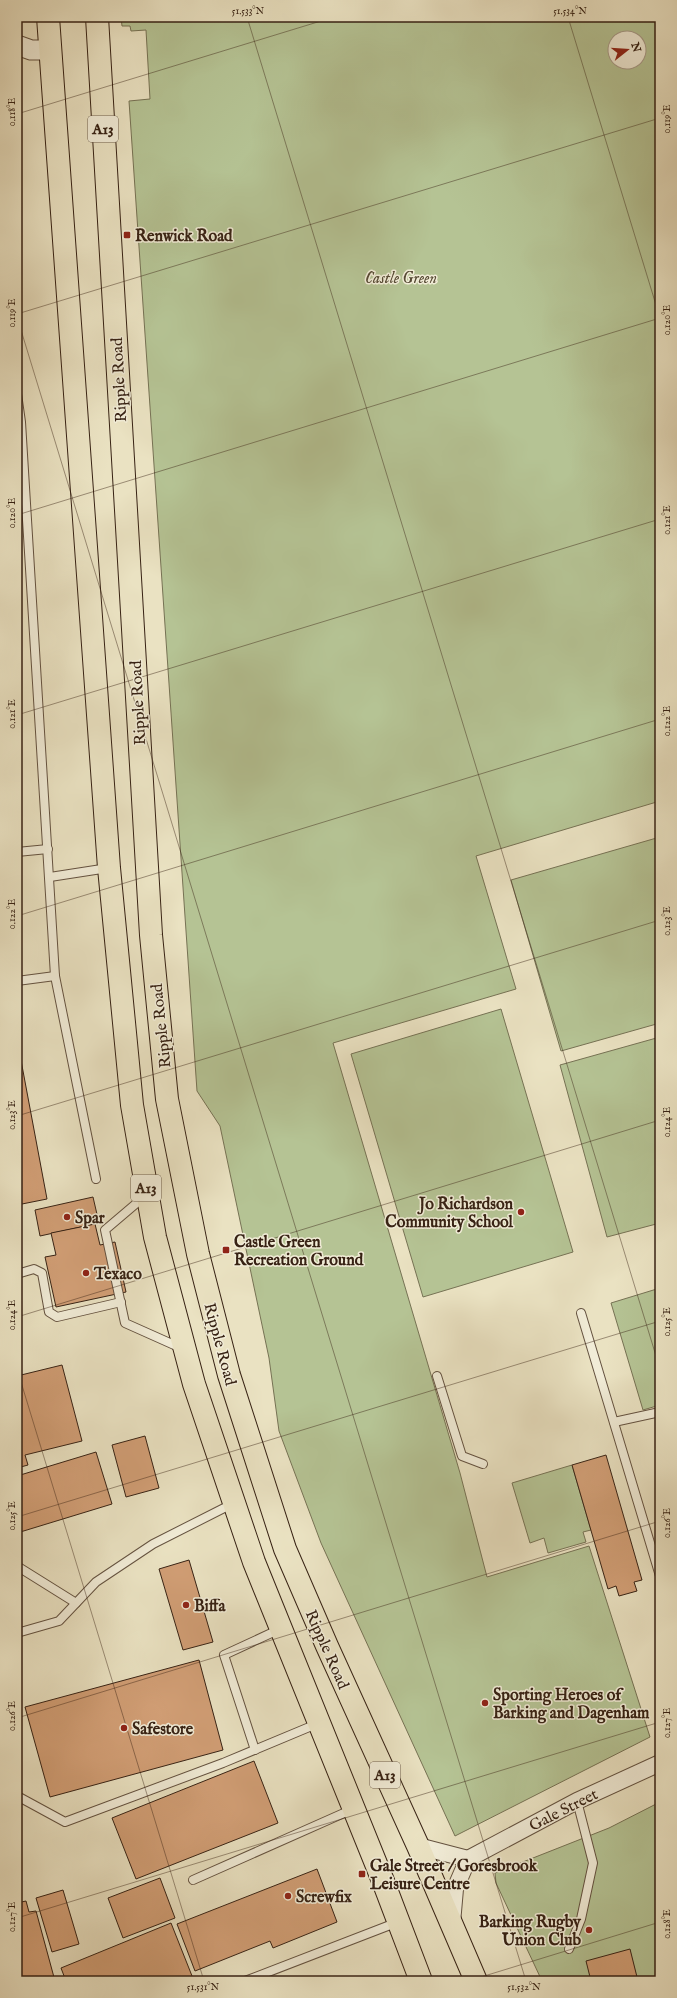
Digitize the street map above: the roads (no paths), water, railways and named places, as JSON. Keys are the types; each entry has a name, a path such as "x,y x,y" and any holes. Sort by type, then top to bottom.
{"highway":[{"name":"A13","path":"48,17 109,868 132,1105 155,1237 194,1384 254,1562 354,1808 421,1981"},
{"name":"Ripple Road","path":"97,17 150,935 167,1099 198,1254 227,1368 286,1549 326,1646 418,1846 476,1981"}],"street":[{"path":"17,45 31,50 50,50"},
{"name":"Gale Street","path":"468,1859 577,1801 660,1763"},
{"path":"418,1846 468,1859 455,1889 452,1925"}],"lane":[{"path":"17,394 21,422 55,976 96,1179"},
{"path":"17,852 48,849"},
{"path":"50,877 109,868"},
{"path":"17,981 55,976"},
{"path":"147,1194 105,1230 125,1323 185,1350"},
{"path":"17,1274 34,1269 42,1273 49,1312 57,1317 121,1302"},
{"path":"581,1312 660,1576"},
{"path":"437,1376 462,1456 482,1464"},
{"path":"614,1422 660,1412"},
{"path":"17,1633 59,1621 96,1582 153,1544 234,1503"},
{"path":"17,1569 20,1568 76,1603"},
{"path":"255,1750 224,1655 281,1629"},
{"path":"17,1798 19,1797 65,1822 255,1750 319,1723"},
{"path":"569,1949 581,1918 593,1863 577,1801"},
{"path":"193,1880 354,1808"},
{"path":"245,1981 399,1922"}],"place":[{"name":"Renwick Road","path":"127,235"},
{"name":"Jo Richardson Community School","path":"521,1212"},
{"name":"Spar","path":"67,1217"},
{"name":"Castle Green Recreation Ground","path":"226,1250"},
{"name":"Texaco","path":"86,1273"},
{"name":"Biffa","path":"186,1605"},
{"name":"Sporting Heroes of Barking and Dagenham","path":"485,1703"},
{"name":"Safestore","path":"124,1728"},
{"name":"Gale Street / Goresbrook Leisure Centre","path":"362,1874"},
{"name":"Screwfix","path":"288,1896"},
{"name":"Barking Rugby Union Club","path":"589,1930"}],"park label":[{"name":"Castle Green","path":"401,277"}]}
